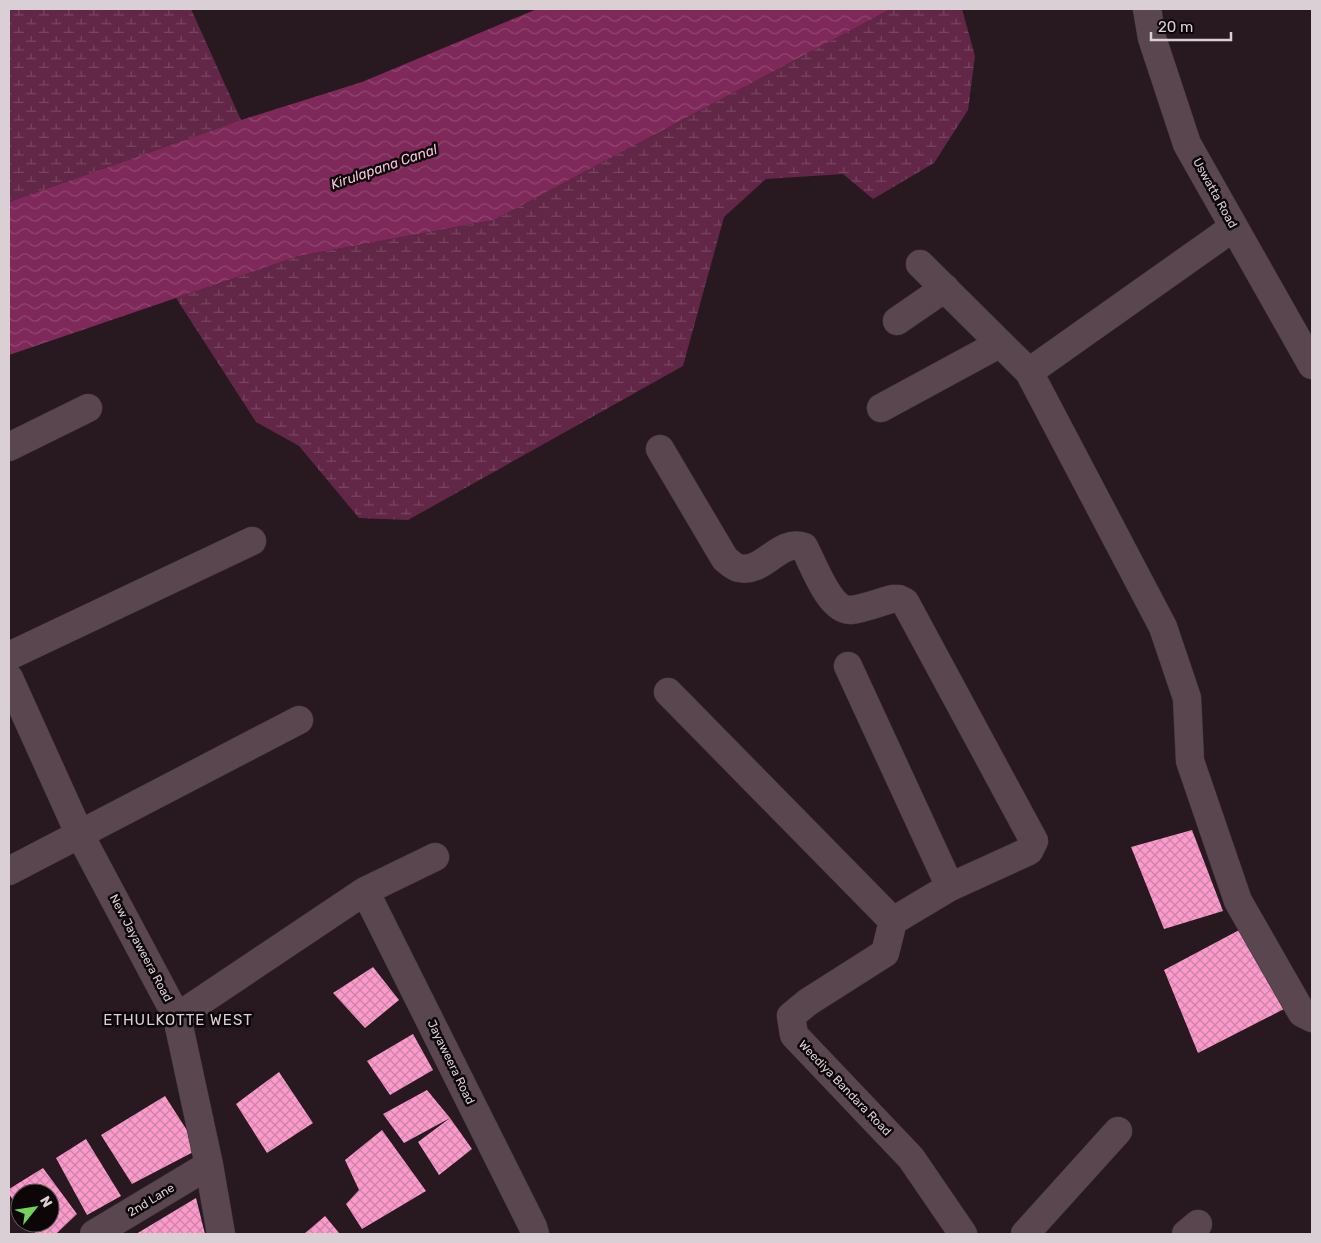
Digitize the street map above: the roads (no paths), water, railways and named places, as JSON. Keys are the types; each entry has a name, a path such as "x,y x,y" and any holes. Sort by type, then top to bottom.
{"street":[{"name":"Uswatta Road","path":"1147,9 1152,38 1187,144 1312,365"},
{"path":"1028,372 1234,227"},
{"path":"920,264 1028,372 1163,627 1187,698 1190,762 1238,901 1302,1013 1312,1018"},
{"path":"897,320 945,288"},
{"path":"881,408 1000,344"},
{"path":"9,447 88,408"},
{"path":"660,449 725,559 738,568 752,568 789,546 797,544 804,547 829,596 839,606 850,610 892,599 899,599 905,602 1034,841 1029,852 950,887 893,921 668,692"},
{"path":"9,656 252,541"},
{"path":"848,666 950,887"},
{"name":"New Jayaweera Road","path":"9,678 79,833 177,1016 209,1165 221,1234"},
{"path":"9,871 299,720"},
{"path":"177,1016 365,891 435,857"},
{"name":"Jayaweera Road","path":"365,891 533,1227 534,1234"},
{"name":"Weediya Bandara Road","path":"893,921 885,953 808,1002 791,1016 794,1035 911,1158 963,1234"},
{"path":"1025,1234 1118,1131"},
{"name":"2nd Lane","path":"94,1234 209,1165"}],"water":[{"name":"Kirulapana Canal","path":"537,9 891,9 494,220 299,256 9,355 9,202 241,120 362,82"}],"district":[{"name":"ETHULKOTTE WEST","path":"178,1020"}]}
